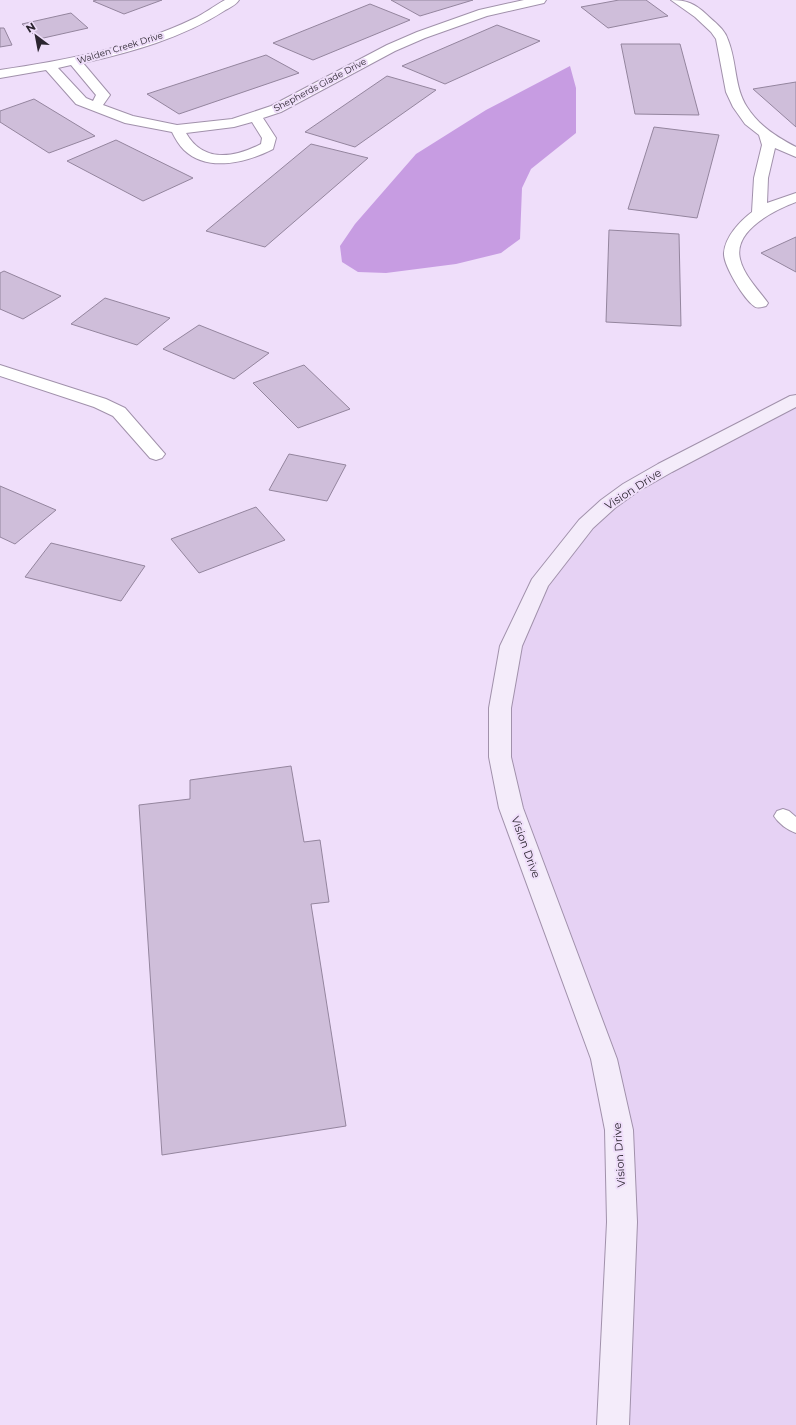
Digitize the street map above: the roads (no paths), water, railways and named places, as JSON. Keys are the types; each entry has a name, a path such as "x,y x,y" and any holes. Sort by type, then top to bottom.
{"street":[{"name":"Walden Creek Drive","path":"0,74 50,67 117,51 198,22 233,0"},
{"name":"Shepherds Glade Drive","path":"50,67 81,101 130,120 177,129 206,127 234,123 256,117 276,109 391,48 421,35 483,13 540,0"},
{"path":"677,0 699,14 716,30 722,39 733,92 740,107 750,121 765,133 769,145 761,178 759,214"},
{"path":"75,62 103,95 96,106"},
{"path":"177,129 192,150 202,156 228,159 257,152 268,146 269,138 256,117"},
{"path":"766,137 796,152"},
{"path":"760,303 738,274 730,251 733,243 743,229 759,214 796,197"},
{"path":"0,370 100,403 119,412 156,454"},
{"name":"Vision Drive","path":"613,1425 622,1222 620,1130 604,1059 511,808 500,757 500,708 511,646 540,584 566,547 586,524 608,504 630,488 665,468 796,400"}],"lane":[{"path":"783,816 796,826"}]}
